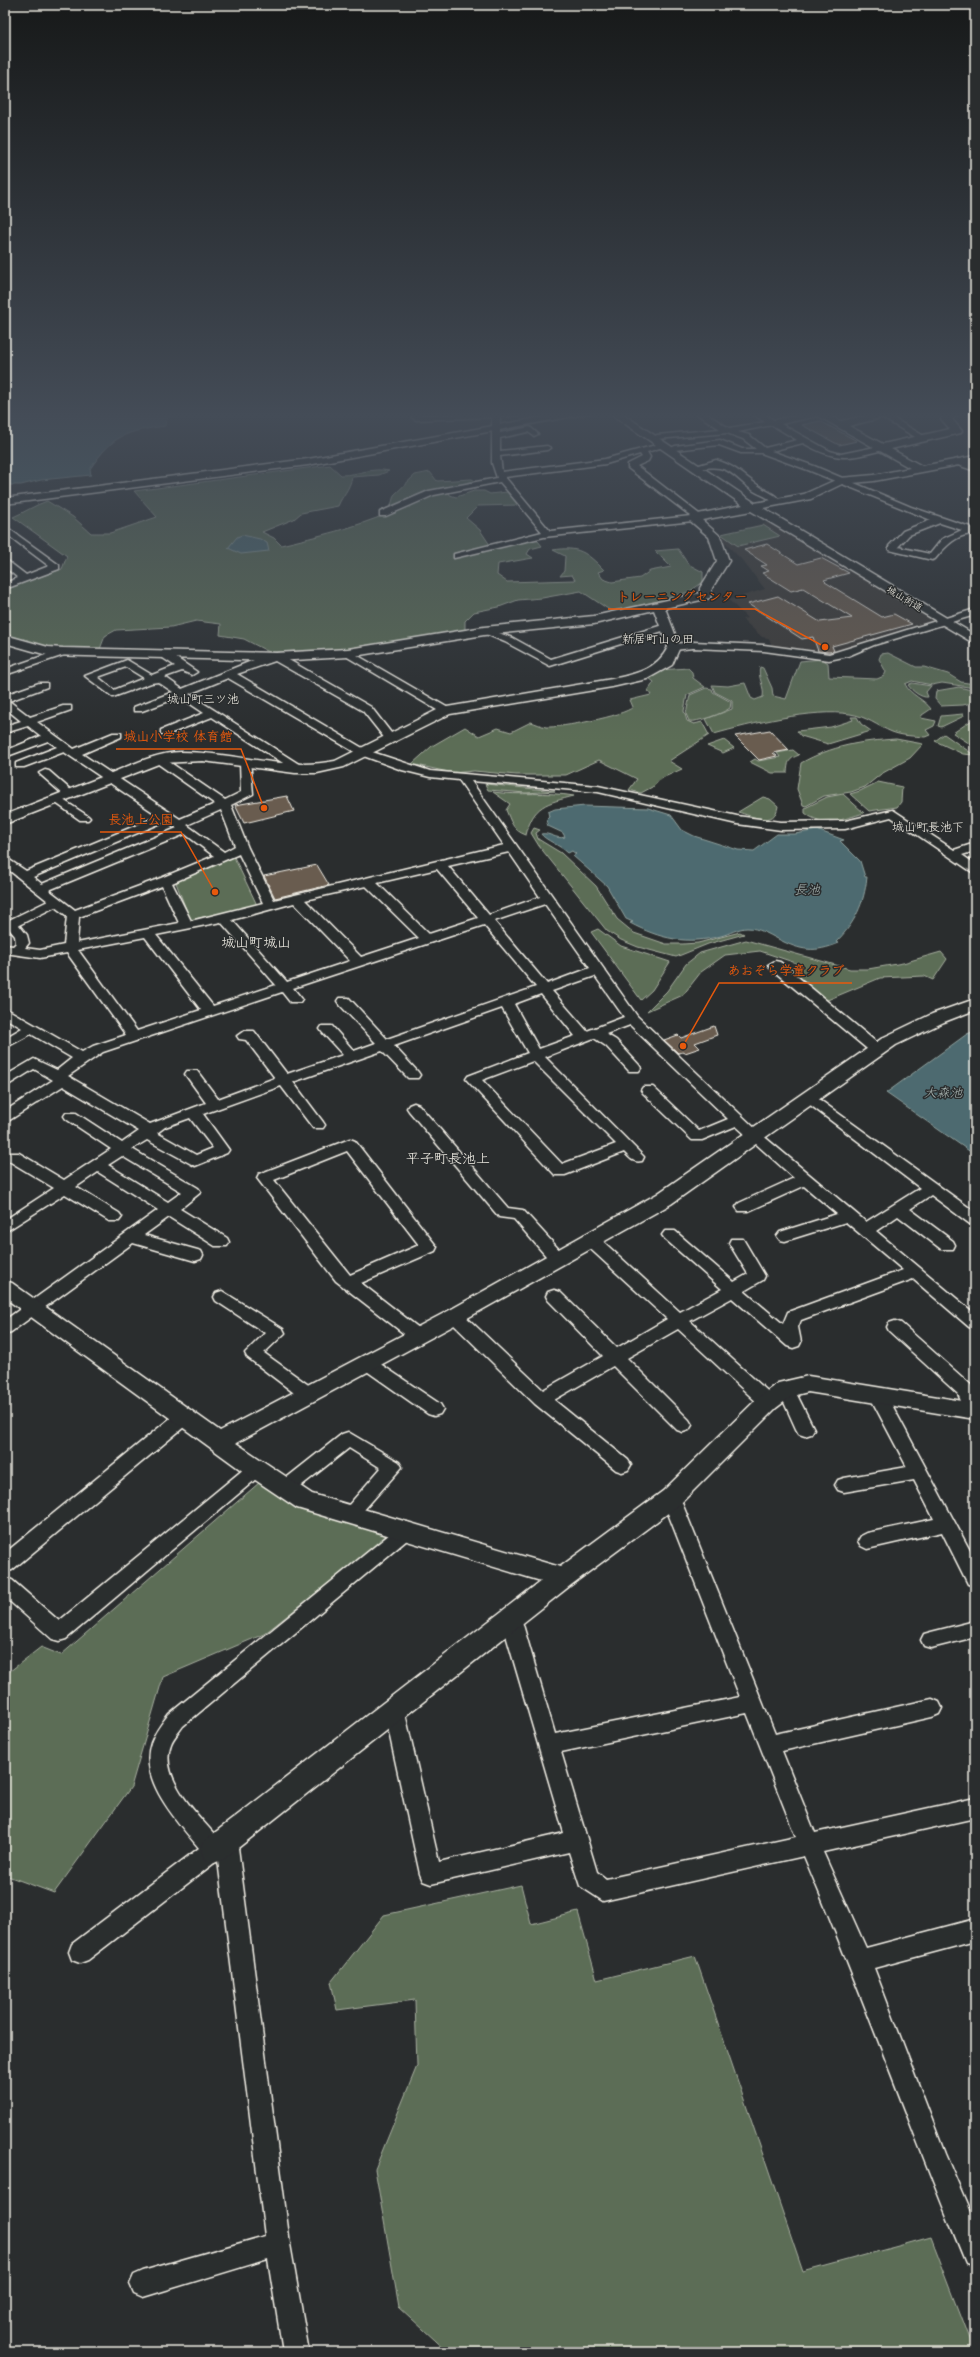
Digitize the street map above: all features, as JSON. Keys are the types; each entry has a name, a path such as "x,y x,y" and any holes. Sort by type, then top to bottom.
{"street":[{"path":"538,522 548,534"},
{"path":"457,556 548,534 659,522"},
{"path":"5,639 47,651 276,656 348,653 484,632 594,620 706,595 706,588 723,561 714,536 700,522"},
{"name":"城山街道","path":"783,522 948,620 975,633"},
{"path":"934,522 906,533 892,548 932,557 945,541 972,531"},
{"path":"949,522 972,531"},
{"path":"5,530 56,567 5,586"},
{"path":"5,562 25,578"},
{"path":"5,820 158,759 172,756 192,756 301,770 328,767 446,711 612,683 642,676 667,662 674,647 658,606"},
{"path":"674,647 693,645 764,648 829,657 844,654 870,643 975,612"},
{"name":"城山街道","path":"948,620 975,640"},
{"path":"484,632 509,640 550,663 666,626"},
{"path":"5,672 63,652"},
{"path":"348,653 446,711"},
{"path":"166,654 165,656 192,672"},
{"path":"138,709 228,673 276,656 367,709 390,738"},
{"path":"182,667 154,680 113,694 90,676 127,663 154,680 160,679 301,770"},
{"path":"228,673 362,752 406,768 463,778 598,789 737,820 781,826 845,825 893,813 975,870"},
{"path":"5,699 43,685"},
{"path":"5,703 49,737 71,750 109,778 168,816 222,856"},
{"path":"5,730 68,708"},
{"path":"165,732 213,713"},
{"path":"185,735 222,720"},
{"path":"20,765 117,735"},
{"path":"6,754 49,737"},
{"path":"158,759 225,805 242,848 270,905"},
{"path":"41,889 182,826 247,794 246,762"},
{"path":"45,773 63,796 84,818"},
{"path":"463,778 513,847 632,1019 756,1137 975,1323"},
{"path":"25,876 168,816"},
{"path":"11,950 40,954 187,926 513,847"},
{"path":"954,854 975,847"},
{"path":"73,915 165,881 242,848"},
{"path":"5,861 73,915"},
{"path":"440,864 484,919 543,988 590,1035 611,1043 634,1068"},
{"path":"165,881 187,926"},
{"path":"369,882 426,938"},
{"path":"5,1118 61,1078 82,1058 98,1049 548,898"},
{"path":"297,899 358,962"},
{"path":"11,950 23,942 21,936 11,924 56,902"},
{"path":"73,915 70,948 134,1037"},
{"path":"224,918 295,999"},
{"path":"148,933 210,1012"},
{"path":"775,965 877,1050"},
{"path":"5,1227 147,1131 194,1112 285,1081 505,1001 598,970"},
{"path":"344,1001 413,1075"},
{"path":"505,1001 536,1056 637,1157"},
{"path":"219,1442 455,1316 558,1259 590,1239 664,1199 756,1137 808,1098 877,1050 915,1028 975,1004"},
{"path":"5,1012 82,1058"},
{"path":"626,1146 560,1171 473,1079 632,1019"},
{"path":"5,1044 31,1028"},
{"path":"327,1029 352,1057"},
{"path":"244,1036 249,1034 318,1125"},
{"path":"5,1082 34,1063 61,1078 195,1161 218,1153 222,1150 194,1112"},
{"path":"192,1074 215,1105"},
{"path":"648,1090 697,1137 738,1120"},
{"path":"808,1098 975,1220"},
{"path":"414,1108 504,1213 518,1214 558,1259"},
{"path":"5,1328 193,1192 121,1149 71,1116"},
{"path":"349,1282 429,1247 350,1144 264,1178 342,1277 418,1336"},
{"path":"14,1157 63,1188 114,1217"},
{"path":"97,1165 221,1242"},
{"path":"744,1207 805,1179"},
{"path":"866,1230 931,1188"},
{"path":"899,1209 947,1245"},
{"path":"785,1236 849,1216"},
{"path":"670,1235 793,1342 790,1327 794,1316 915,1272"},
{"path":"132,1237 195,1255"},
{"path":"590,1239 677,1321 777,1396 805,1429"},
{"path":"541,1399 614,1356 757,1276 737,1243"},
{"path":"5,1288 256,1469 305,1501 407,1530 563,1578"},
{"path":"554,1296 683,1425"},
{"path":"222,1297 277,1333 253,1353 308,1394"},
{"path":"455,1316 541,1399 622,1464"},
{"path":"895,1327 965,1390 974,1410"},
{"path":"367,1363 434,1409"},
{"path":"80,1952 563,1578 671,1498 777,1396 808,1384 974,1410"},
{"path":"878,1395 975,1578"},
{"path":"5,1564 184,1417"},
{"path":"286,1488 348,1439 393,1467 350,1514"},
{"path":"5,1586 60,1632 256,1469"},
{"path":"844,1485 919,1472"},
{"path":"671,1498 810,1846 860,1961 934,2156 975,2254"},
{"path":"867,1541 946,1524"},
{"path":"296,2352 278,2244 220,1845 168,1793 160,1777 160,1746 176,1720 407,1530"},
{"path":"511,1618 588,1879 603,1890 810,1846 975,1808"},
{"path":"931,1640 975,1629"},
{"path":"548,1745 753,1703"},
{"path":"770,1745 932,1708"},
{"path":"394,1709 431,1874 576,1840"},
{"path":"860,1961 975,1930"},
{"path":"143,2284 278,2244"}],"shaded area":[{"path":"769,522 775,522 936,621 859,644 831,655 773,647 768,638 762,637 742,619 747,618 729,600 765,589 741,559 717,535"}],"green space":[{"path":"20,522 79,522 91,533 110,533 142,522 287,522 262,532 274,538 281,545 366,522 471,522 480,530 490,545 538,541 542,546 530,549 527,554 533,558 498,564 497,575 507,582 575,580 572,575 560,576 564,571 565,556 553,550 569,549 582,552 604,570 598,572 603,579 612,582 640,578 650,571 671,567 655,551 678,549 688,564 703,572 703,582 689,592 614,613 581,591 542,598 518,600 499,607 474,612 465,621 465,631 342,650 269,652 244,639 220,635 221,624 196,621 171,627 116,630 105,636 100,649 48,649 5,636 5,589 62,569 67,556"},
{"path":"763,525 780,536 738,546 721,534"},
{"path":"888,653 916,667 924,667 948,674 961,682 975,684 975,688 942,683 932,685 912,681 905,684 910,691 925,702 931,709 922,715 921,718 936,721 934,726 926,730 930,735 925,737 908,736 896,733 861,717 850,714 819,713 801,715 745,726 714,734 706,719 732,709 732,701 715,692 712,685 728,686 745,683 751,698 755,700 763,697 763,689 759,675 760,667 763,668 772,688 773,696 786,699 800,661 822,659 828,663 829,677 877,679 884,676 886,672 879,659 881,654"},
{"path":"688,668 692,672 693,678 705,687 687,695 684,711 687,721 694,724 702,722 709,735 669,761 682,769 660,779 654,786 641,793 629,790 637,779 599,760 566,775 516,775 474,771 453,773 412,764 432,746 465,727 479,736 498,728 511,732 531,722 546,727 553,727 591,721 618,714 633,707 630,700 651,695 648,691 654,682 649,678 660,670"},
{"path":"912,683 931,686 926,692 928,697 914,692 908,685"},
{"path":"959,687 975,691 975,702 963,705 941,706 935,699 936,691"},
{"path":"706,688 712,689 713,692 731,702 730,708 698,721 689,721 686,714 690,695"},
{"path":"963,714 964,716 941,727 938,726 941,716"},
{"path":"851,717 857,717 861,724 871,731 828,744 801,736 797,731 831,727 853,720"},
{"path":"975,718 975,747 953,733"},
{"path":"944,734 974,755 963,754 935,741"},
{"path":"896,739 923,744 910,758 881,774 865,787 851,792 824,796 806,806 803,805 797,789 801,763 835,748 871,741"},
{"path":"724,740 734,748 723,753 707,746"},
{"path":"793,750 799,755 789,761 787,773 772,773 750,762 755,759 758,761 780,757 777,753"},
{"path":"878,782 902,787 901,802 897,807 869,811 850,794"},
{"path":"485,784 555,791 526,793 488,790"},
{"path":"493,792 574,796 556,801 542,807 537,811 529,825 526,835 518,831 511,821 506,810 510,804"},
{"path":"843,794 864,813 841,820 826,821 812,818 805,813 805,808 827,797"},
{"path":"763,797 770,799 778,806 776,813 772,817 762,819 738,812"},
{"path":"534,828 540,830 536,833 538,839 561,853 596,886 617,919 634,933 666,944 698,943 740,932 744,934 708,944 676,957 638,947 621,940 607,931 539,846 531,833"},
{"path":"233,855 257,905 190,920 175,880"},
{"path":"598,929 621,946 670,962 652,990 641,1000 591,932"},
{"path":"746,940 850,969 868,969 903,963 941,952 947,959 933,980 924,976 880,978 825,1001 789,971 796,963 760,951 725,955 701,972 683,995 647,1011 667,991 686,964 700,953"},
{"path":"260,1482 392,1533 264,1634 163,1677 131,1787 54,1893 5,1875 5,1675 41,1647 61,1655"},
{"path":"521,1885 531,1924 578,1912 597,1980 695,1956 803,2272 931,2237 975,2352 448,2352 399,2307 375,2169 417,2066 415,2000 337,2010 331,1982 384,1915"}],"water":[{"path":"242,535 260,539 267,543 269,551 241,554 228,548 237,537"},
{"name":"長池","path":"585,806 648,808 671,815 682,830 694,836 738,850 754,851 777,834 795,834 817,830 844,840 840,841 860,861 865,877 867,877 864,896 858,912 843,935 836,942 839,943 823,948 801,948 751,928 740,929 709,939 685,940 663,937 641,929 630,923 633,922 626,919 607,886 573,856 576,854 572,851 568,853 541,834 547,834 559,838 565,837 563,833 548,826 546,820 549,817 548,812 555,809"},
{"name":"大森池","path":"975,1031 975,1155 886,1093 967,1034"}],"building":[{"path":"767,544 798,564 821,558 849,573 824,580 882,617 894,614 912,624 832,646 834,651 818,651 813,637 802,639 748,604 778,596 820,622 852,618 803,588 791,591 762,573 769,571 761,566 767,565 744,550"},
{"path":"770,730 789,750 773,753 777,756 759,760 735,736"},
{"path":"287,796 294,811 244,823 235,805"},
{"path":"317,865 329,885 275,898 264,876"},
{"path":"714,1026 717,1035 695,1043 700,1048 685,1053 678,1053 664,1040 678,1035 681,1038"}],"place":[{"name":"トレーニングセンター","path":"825,647"},
{"name":"城山小学校 体育館","path":"264,808"},
{"name":"長池上公園","path":"215,892"},
{"name":"あおぞら学童クラブ","path":"683,1046"}],"district":[{"name":"新居町山の田","path":"658,639"},
{"name":"城山町三ツ池","path":"203,699"},
{"name":"城山町長池下","path":"928,827"},
{"name":"城山町城山","path":"256,942"},
{"name":"平子町長池上","path":"448,1158"}]}
